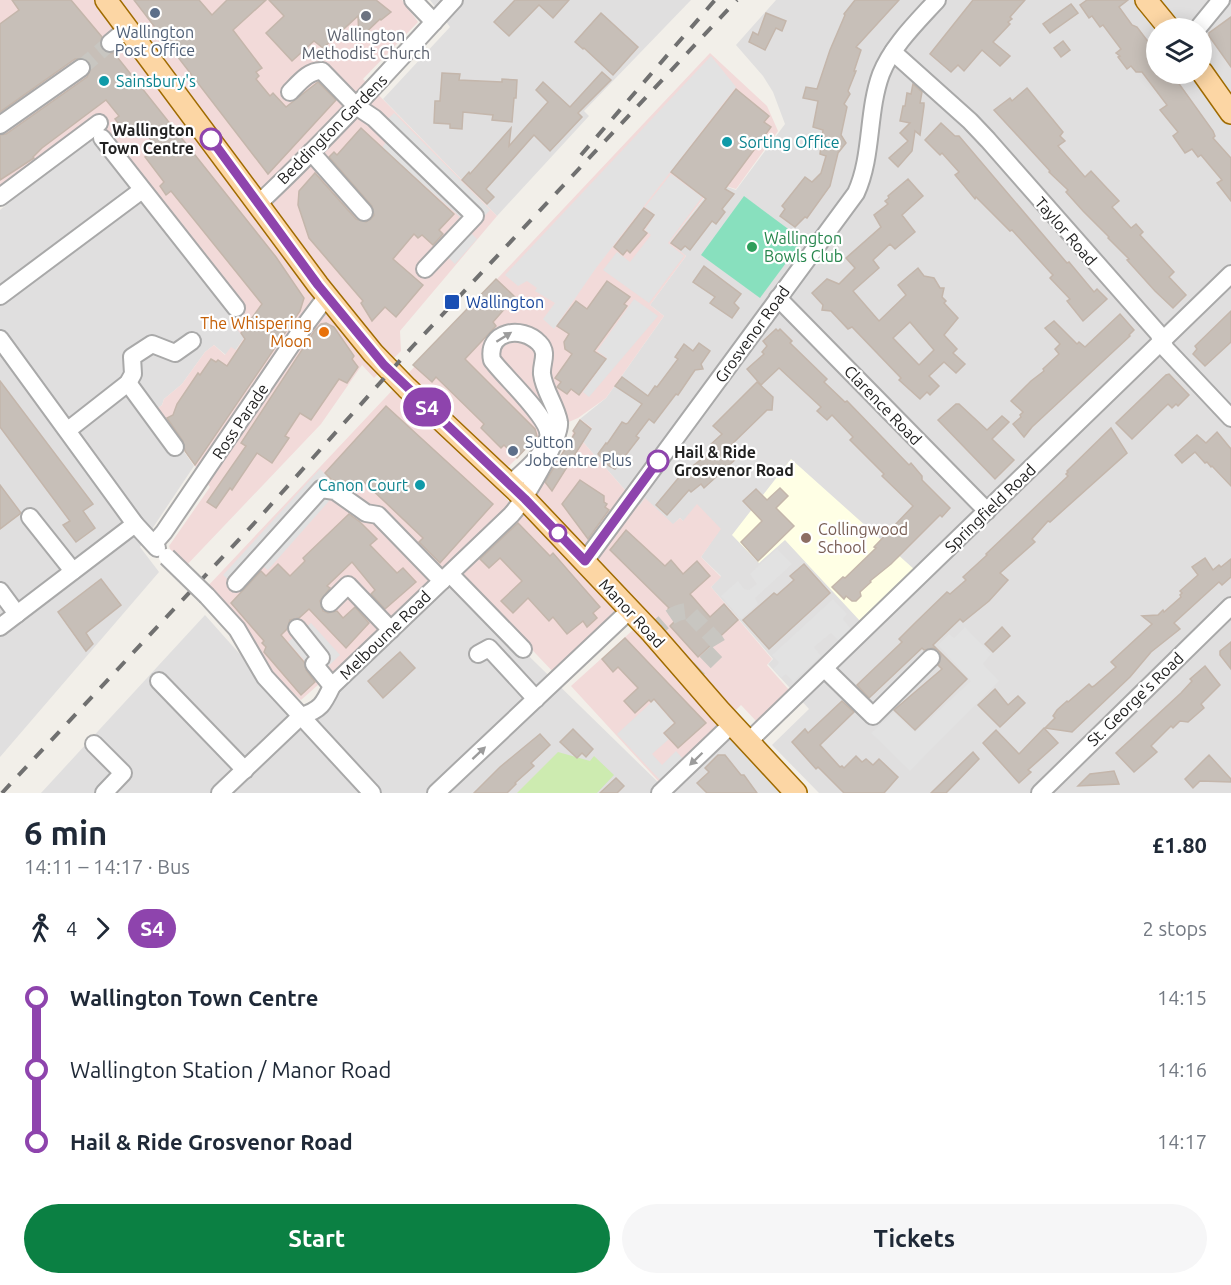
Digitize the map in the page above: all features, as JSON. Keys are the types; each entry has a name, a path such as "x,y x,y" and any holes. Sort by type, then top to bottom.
{"main road":[{"name":"Manor Road","path":"106,0 327,296 384,365 517,492 585,561 796,793"},
{"path":"1146,0 1161,18"},
{"path":"1211,84 1231,112"}],"street":[{"path":"414,0 434,22"},
{"name":"Beddington Gardens","path":"258,204 356,106 454,0"},
{"name":"Grosvenor Road","path":"585,561 846,206 861,182 877,90 885,66 893,52 937,0"},
{"path":"1206,18 1221,0"},
{"path":"110,43 128,29"},
{"name":"Taylor Road","path":"893,52 988,140 1158,333 1161,342 1231,418"},
{"path":"0,126 81,68"},
{"path":"290,92 309,74 316,70 322,71 356,106 374,118 475,216 425,269"},
{"path":"0,197 100,130 142,190 236,308"},
{"path":"311,152 364,212"},
{"path":"0,296 142,190"},
{"name":"Springfield Road","path":"748,742 1231,274"},
{"name":"Ross Parade","path":"150,541 157,540 165,532 300,332 327,296"},
{"name":"Clarence Road","path":"778,298 987,511"},
{"name":"Melbourne Road","path":"227,791 244,770 301,717 314,712 326,700 331,687 511,514 517,492 548,438 549,430 539,414 492,360 493,346 507,333 513,332 533,338 542,347 545,360 542,372 544,382 560,422 560,430 553,446 533,480 517,492"},
{"path":"0,339 135,524 237,629 266,677 372,793"},
{"path":"68,430 128,383 133,374 132,357 152,344 175,353 192,341"},
{"path":"128,383 175,447"},
{"path":"236,583 321,489 335,491 366,513 378,515 523,649"},
{"path":"30,517 73,571"},
{"path":"0,627 135,524"},
{"path":"330,603 348,585 391,630"},
{"path":"0,591 17,614"},
{"name":"St. George's Road","path":"1040,793 1231,606"},
{"path":"436,793 630,610"},
{"path":"297,628 321,658 314,664 331,687"},
{"path":"478,654 489,648 536,699"},
{"path":"825,669 873,716 931,658"},
{"path":"159,681 244,770"},
{"path":"660,793 732,724"},
{"path":"94,744 123,773 104,793"}],"shaded area":[{"path":"0,0 402,0 418,22 363,79 497,216 400,331 401,351 374,378 362,365 321,424 184,568 169,546 210,487 155,410 182,384 205,352 214,345 225,355 231,347 236,350 244,338 232,323 244,306 102,129 0,206"},
{"path":"430,0 691,0 584,111 589,116 497,216 383,99 450,27"},
{"path":"776,0 1141,0 1151,18 1146,18 1146,84 1205,84 1231,120 1231,793 819,793 772,745 809,709 768,664 773,659 711,587 721,576 701,557 720,529 683,521 680,518 673,525 645,499 639,506 583,442 592,428 580,419 606,398 664,316 650,305 686,256 669,243 716,183 736,190 785,124 773,92 763,76 736,45"},
{"path":"1150,0 1231,0 1231,106 1212,79 1212,18 1165,18"},
{"path":"710,53 767,106 778,131 736,189 715,183 670,242 686,256 650,305 664,316 606,398 578,418 541,434 492,483 512,505 440,577 301,700 269,671 249,633 207,587"},
{"path":"711,56 736,87 596,268 554,329 543,319 555,303 535,291 537,288 527,281 518,286 505,275"},
{"path":"394,113 490,210 470,232 477,239 455,264 436,245 460,217 382,148 387,140 387,120"},
{"path":"101,129 244,307 244,338 235,351 226,355 214,345 205,352 182,384 155,410 194,466 140,547 159,572 0,757 0,210"},
{"path":"671,174 702,197 668,243 684,256 649,303 603,270 617,252 630,262 651,235 645,230 655,215 645,207"},
{"path":"634,299 658,316 589,397 583,392 607,358 597,351"},
{"path":"580,419 592,428 583,442 639,506 645,498 673,524 680,518 683,521 697,504 721,529 701,557 721,577 711,587 772,659 767,665 789,690 757,722 741,705 661,784 571,686 634,629 690,687 704,674 637,602 556,675 459,573 544,482"},
{"name":"Collingwood School","path":"791,459 915,570 860,621 785,540 759,563 732,535"},
{"path":"320,469 334,483 324,496 329,501 268,570 261,565 239,589 223,575"},
{"path":"777,549 792,564 755,598 758,604 741,619 721,596 738,581 744,589 749,590 757,584 750,574"},
{"path":"268,571 440,594 453,582 664,788 732,724 796,793 41,793 205,615 306,724 361,670"},
{"path":"833,599 847,614 843,619 851,629 839,641 831,633 814,647 821,656 793,682 786,674 781,678 773,669 779,663 772,655"},
{"path":"311,623 340,655 318,676 288,642"},
{"path":"965,627 991,654 983,664 999,681 910,771 871,733 894,712 915,732 971,681 938,645 949,634 954,638"},
{"path":"654,700 674,723 663,733 669,739 652,754 662,765 676,751 684,760 661,781 617,734"}],"green space":[{"name":"Wallington Bowls Club","path":"744,196 803,240 760,298 701,255"},
{"path":"558,752 590,761 594,756 614,775 597,793 517,793"}],"building":[{"path":"12,0 71,0 102,37 100,44 102,49 107,53 114,53 276,257 304,298 300,311 195,465 185,451 183,441 167,418 173,415 177,404 198,373 200,375 211,359 216,362 218,360 227,366 245,339 241,333 262,304 171,191 166,195 160,186 164,182 145,157 157,148 141,127 128,136 115,119 119,116 106,100 42,148 34,158 0,180 0,135 6,134 87,77 91,68 86,59 75,59 0,112 0,24 19,10"},
{"path":"134,0 199,0 212,15 227,0 266,0 233,30 262,68 256,72 259,76 256,79 270,96 273,93 286,107 318,82 336,100 268,174"},
{"path":"269,0 376,0 391,12 359,39 358,16 323,48 314,41 292,61 266,33 284,16"},
{"path":"515,0 569,0 553,18 539,5 509,36 494,22"},
{"path":"855,0 899,0 856,47 861,50 848,91 850,94 844,104 847,107 841,135 846,143 838,153 830,186 807,218 805,217 795,227 780,216 785,209 782,206 805,177 812,182 821,173 826,156 820,154 823,130 813,127 818,101 803,98 806,87 817,89 844,14"},
{"path":"973,0 1025,0 1010,17 1012,19 1008,22 1010,24 993,42 1010,56 1000,66 982,50 964,71 958,65 951,72 930,54"},
{"path":"1087,0 1128,0 1119,7 1146,39 1146,77 1142,72 1136,72 1131,66 1127,69 1116,53 1121,49 1103,25 1100,27 1092,16 1089,18 1080,5"},
{"path":"1071,4 1078,13 1050,33 1043,24"},
{"path":"601,13 638,47 613,75 575,42"},
{"path":"766,13 786,21 782,31 776,28 765,50 749,42 753,32 758,35"},
{"path":"1231,17 1231,67 1212,40 1212,31"},
{"path":"1063,41 1070,50 1061,57 1054,48"},
{"path":"602,72 611,80 578,113 582,117 550,151 534,135 486,189 494,197 487,204 462,180 511,128 509,146 548,102 536,90 543,82 570,107"},
{"path":"442,73 460,74 459,80 502,82 502,79 517,80 512,122 492,120 493,115 463,112 462,129 450,128 450,124 434,123 435,101 440,101"},
{"path":"913,84 922,92 920,103 924,103 920,135 915,131 912,151 898,167 889,158 908,141 900,133 910,123 900,121 907,93 911,94"},
{"path":"1151,84 1179,84 1213,131 1215,136 1213,138 1231,158 1231,201 1217,183 1222,180 1201,155 1198,157 1192,149 1185,153 1173,136 1178,132 1160,110 1167,105"},
{"path":"1027,88 1063,132 1060,136 1065,141 1058,146 1085,177 1091,171 1119,201 1112,207 1131,228 1136,224 1143,232 1140,235 1174,272 1169,277 1186,295 1173,308 1155,291 1127,260 1129,259 1066,192 1068,190 994,110 1010,98 1012,101"},
{"name":"Sorting Office","path":"736,89 769,116 764,122 771,127 725,189 734,194 722,209 725,212 716,224 712,221 690,250 685,246 681,250 671,243 706,199 671,172"},
{"path":"941,123 955,136 959,136 1094,292 1097,289 1107,299 1083,321 1067,301 1070,299 1050,278 1053,275 1012,230 1010,231 976,197 975,199 955,175 959,172 942,153 940,155 925,140"},
{"path":"361,128 454,214 439,230 443,234 433,245 422,235 418,238 414,234 393,259 423,285 396,317 385,307 372,321 361,303 363,301 309,238 298,205 299,191 315,173 356,219 366,222 371,219 374,215 372,206 329,157 334,152 337,155"},
{"path":"908,179 923,196 902,215 915,232 895,249 890,244 873,260 879,268 853,291 879,321 906,295 898,285 918,268 924,276 934,278 940,288 944,288 942,297 946,301 944,303 958,318 944,335 957,349 953,353 965,364 956,373 944,362 929,376 939,386 930,395 927,392 920,399 899,380 901,378 852,327 848,329 831,311 822,310 823,305 812,293 827,279 839,284 855,268 846,258 881,227 874,215 888,204 885,201 889,198 888,196","holes":["910,322 934,350 919,365 893,338"]},
{"path":"644,208 654,215 643,230 647,233 630,253 627,250 623,255 614,247"},
{"path":"704,266 741,294 734,303 739,308 732,318 710,303 715,297 693,282"},
{"path":"496,279 515,297 493,322 496,326 465,359 535,429 537,436 517,458 504,445 501,448 481,428 484,424 436,377 432,382 413,365"},
{"path":"607,281 630,297 624,304 627,306 594,351 606,359 579,395 571,389 567,394 557,387 561,382 555,378 572,354 565,349 564,342 569,334 557,326 576,301 587,309"},
{"path":"1231,311 1231,342 1205,366 1193,354 1197,349 1195,346"},
{"path":"1120,314 1134,330 1130,336 1024,437 1013,424 1023,412 1011,401 1059,354 1055,349 1060,344 1045,328 1054,321 1077,344 1079,342 1085,347"},
{"path":"326,323 334,327 354,356 352,359 358,367 347,383 339,379 311,420 300,413 285,436 289,438 272,463 257,453 232,490 230,488 216,508 207,502 246,446 241,443 315,330 321,324"},
{"path":"776,329 778,331 780,329 792,341 790,343 827,379 824,382 845,402 847,401 909,465 911,463 922,476 922,480 950,508 870,581 860,592 861,596 856,601 846,596 844,599 832,587 843,577 845,578 876,548 874,547 913,506 882,476 884,474 850,440 853,437 832,415 827,420 817,411 821,407 779,368 761,385 747,369 764,354 762,352 767,346 763,341"},
{"path":"699,343 710,351 701,364 703,369 695,370 678,395 676,394 654,423 649,419 636,436 639,438 615,469 609,466 598,454 622,422 628,423 642,404 615,386 622,377 648,396 678,359 675,357 684,344 693,351"},
{"path":"1169,374 1189,395 1178,406 1176,404 1172,408 1168,404 1132,439 1116,423"},
{"path":"0,381 93,504 83,511 95,528 76,542 63,525 70,521 0,427"},
{"path":"757,382 773,397 772,410 767,410 728,448 737,458 704,488 701,484 691,492 689,490 667,515 656,505 680,476 713,450 709,446 722,434 713,426"},
{"path":"956,404 959,404 987,430 1002,416 1009,422 992,439 1014,460 995,479 938,420"},
{"name":"Canon Court","path":"386,406 493,504 440,563 419,542 423,538 364,482 355,492 341,482 332,480 325,473"},
{"path":"580,420 591,429 552,491 545,482 575,433 573,431"},
{"path":"1111,428 1127,453 1050,522 1048,521 1032,539 1035,542 1000,573 1008,580 989,601 963,622 960,619 933,645 938,650 922,648 869,698 857,685 902,642 899,639 947,592 950,594 966,580 963,577 1068,476 1067,471"},
{"path":"1217,432 1231,449 1231,486 1195,452 1182,463 1175,455 1197,435 1206,443"},
{"path":"580,480 604,496 604,502 607,504 605,507 609,510 588,539 562,504"},
{"path":"0,485 21,513 0,529"},
{"path":"780,488 788,496 776,508 794,526 758,561 741,542 762,521 743,501 756,489 767,500"},
{"path":"349,514 377,539 370,545 397,573 403,568 416,582 385,609 371,594 375,590 352,562 327,586 330,588 320,601 323,611 328,613 337,611 343,618 355,607 369,623 346,648 309,609 299,618 290,620 287,629 281,635 304,662 306,670 315,682 301,695 264,652 266,647 262,643 264,641 231,603 261,571 266,576 278,564 290,576 305,561 303,558"},
{"path":"518,523 550,556 553,553 600,607 593,613 597,618 587,627 583,621 567,634 553,617 549,621 528,598 513,613 501,601 522,581 500,558 489,568 480,559"},
{"path":"626,530 665,566 671,560 683,574 697,561 710,576 690,594 710,617 724,604 738,620 698,657 670,626 677,619 669,608 610,550"},
{"path":"1205,558 1213,570 1231,559 1231,577 1222,585 1219,582 1174,623 1180,629 1151,652 1130,677 1072,732 1045,728 1055,718 1053,716 1057,710 1067,701 1089,684 1094,686 1116,667 1111,662 1152,624 1142,616 1158,615 1181,597 1180,591 1198,575 1192,567"},
{"path":"804,564 830,593 769,649 743,620 774,593 777,595 794,580 790,576"},
{"path":"101,579 121,605 86,633 93,644 86,651 58,612"},
{"path":"1002,627 1010,636 993,652 985,644"},
{"path":"625,638 706,723 678,748 664,733 675,723 654,699 651,702 649,700 635,713 624,701 638,688 618,667 613,672 602,659"},
{"path":"1231,642 1231,669 1220,655 1220,651"},
{"path":"938,650 967,679 915,730 894,710 942,669 938,665 941,656"},
{"path":"400,652 415,668 383,698 368,681"},
{"path":"1205,666 1220,685 1201,704 1204,708 1188,722 1180,721 1173,728 1171,726 1151,746 1157,752 1134,772 1116,753 1181,693 1192,681 1190,679"},
{"path":"995,689 1008,705 1018,696 1025,703 1000,727 978,705"},
{"path":"842,701 854,712 820,745 840,767 844,768 856,756 862,762 866,759 873,765 879,759 898,777 884,793 844,793 818,767 816,769 792,742 805,729 808,733"},
{"path":"1044,728 1058,743 1028,770 1031,772 1019,783 983,743 996,730 1019,754"},
{"path":"573,729 593,749 586,757 582,753 577,758 560,742"},
{"path":"540,734 550,745 531,763 534,766 507,793 474,793 500,767"},
{"path":"973,752 979,759 946,793 931,793"},
{"path":"718,755 725,755 757,793 707,793 697,783 709,772 705,768"},
{"path":"1209,755 1231,779 1231,782 1200,781 1193,788 1185,779"},
{"path":"1114,771 1119,784 1078,786 1090,774"},
{"path":"616,778 624,786 617,793 600,793"}],"tunnel":[{"path":"81,68 110,43"},
{"path":"652,633 673,616 688,611 716,641 719,646 717,651 690,677"}],"railway":[{"path":"581,155 715,0"},
{"path":"2,793 260,517 413,346 737,0"}],"bus line":[{"name":"S4","path":"211,139 318,285 384,365 525,499 585,561 658,461"}],"place":[{"name":"Wallington Post Office","path":"155,13"},
{"name":"Wallington Methodist Church","path":"366,16"},
{"name":"Sainsbury's","path":"104,81"},
{"name":"Wallington Town Centre","path":"211,139"},
{"name":"Sorting Office","path":"727,142"},
{"name":"Wallington Bowls Club","path":"752,247"},
{"name":"Wallington","path":"452,302"},
{"name":"The Whispering Moon","path":"324,332"},
{"name":"Sutton Jobcentre Plus","path":"513,451"},
{"name":"Hail & Ride Grosvenor Road","path":"658,461"},
{"name":"Canon Court","path":"420,485"},
{"name":"Collingwood School","path":"806,538"}]}
